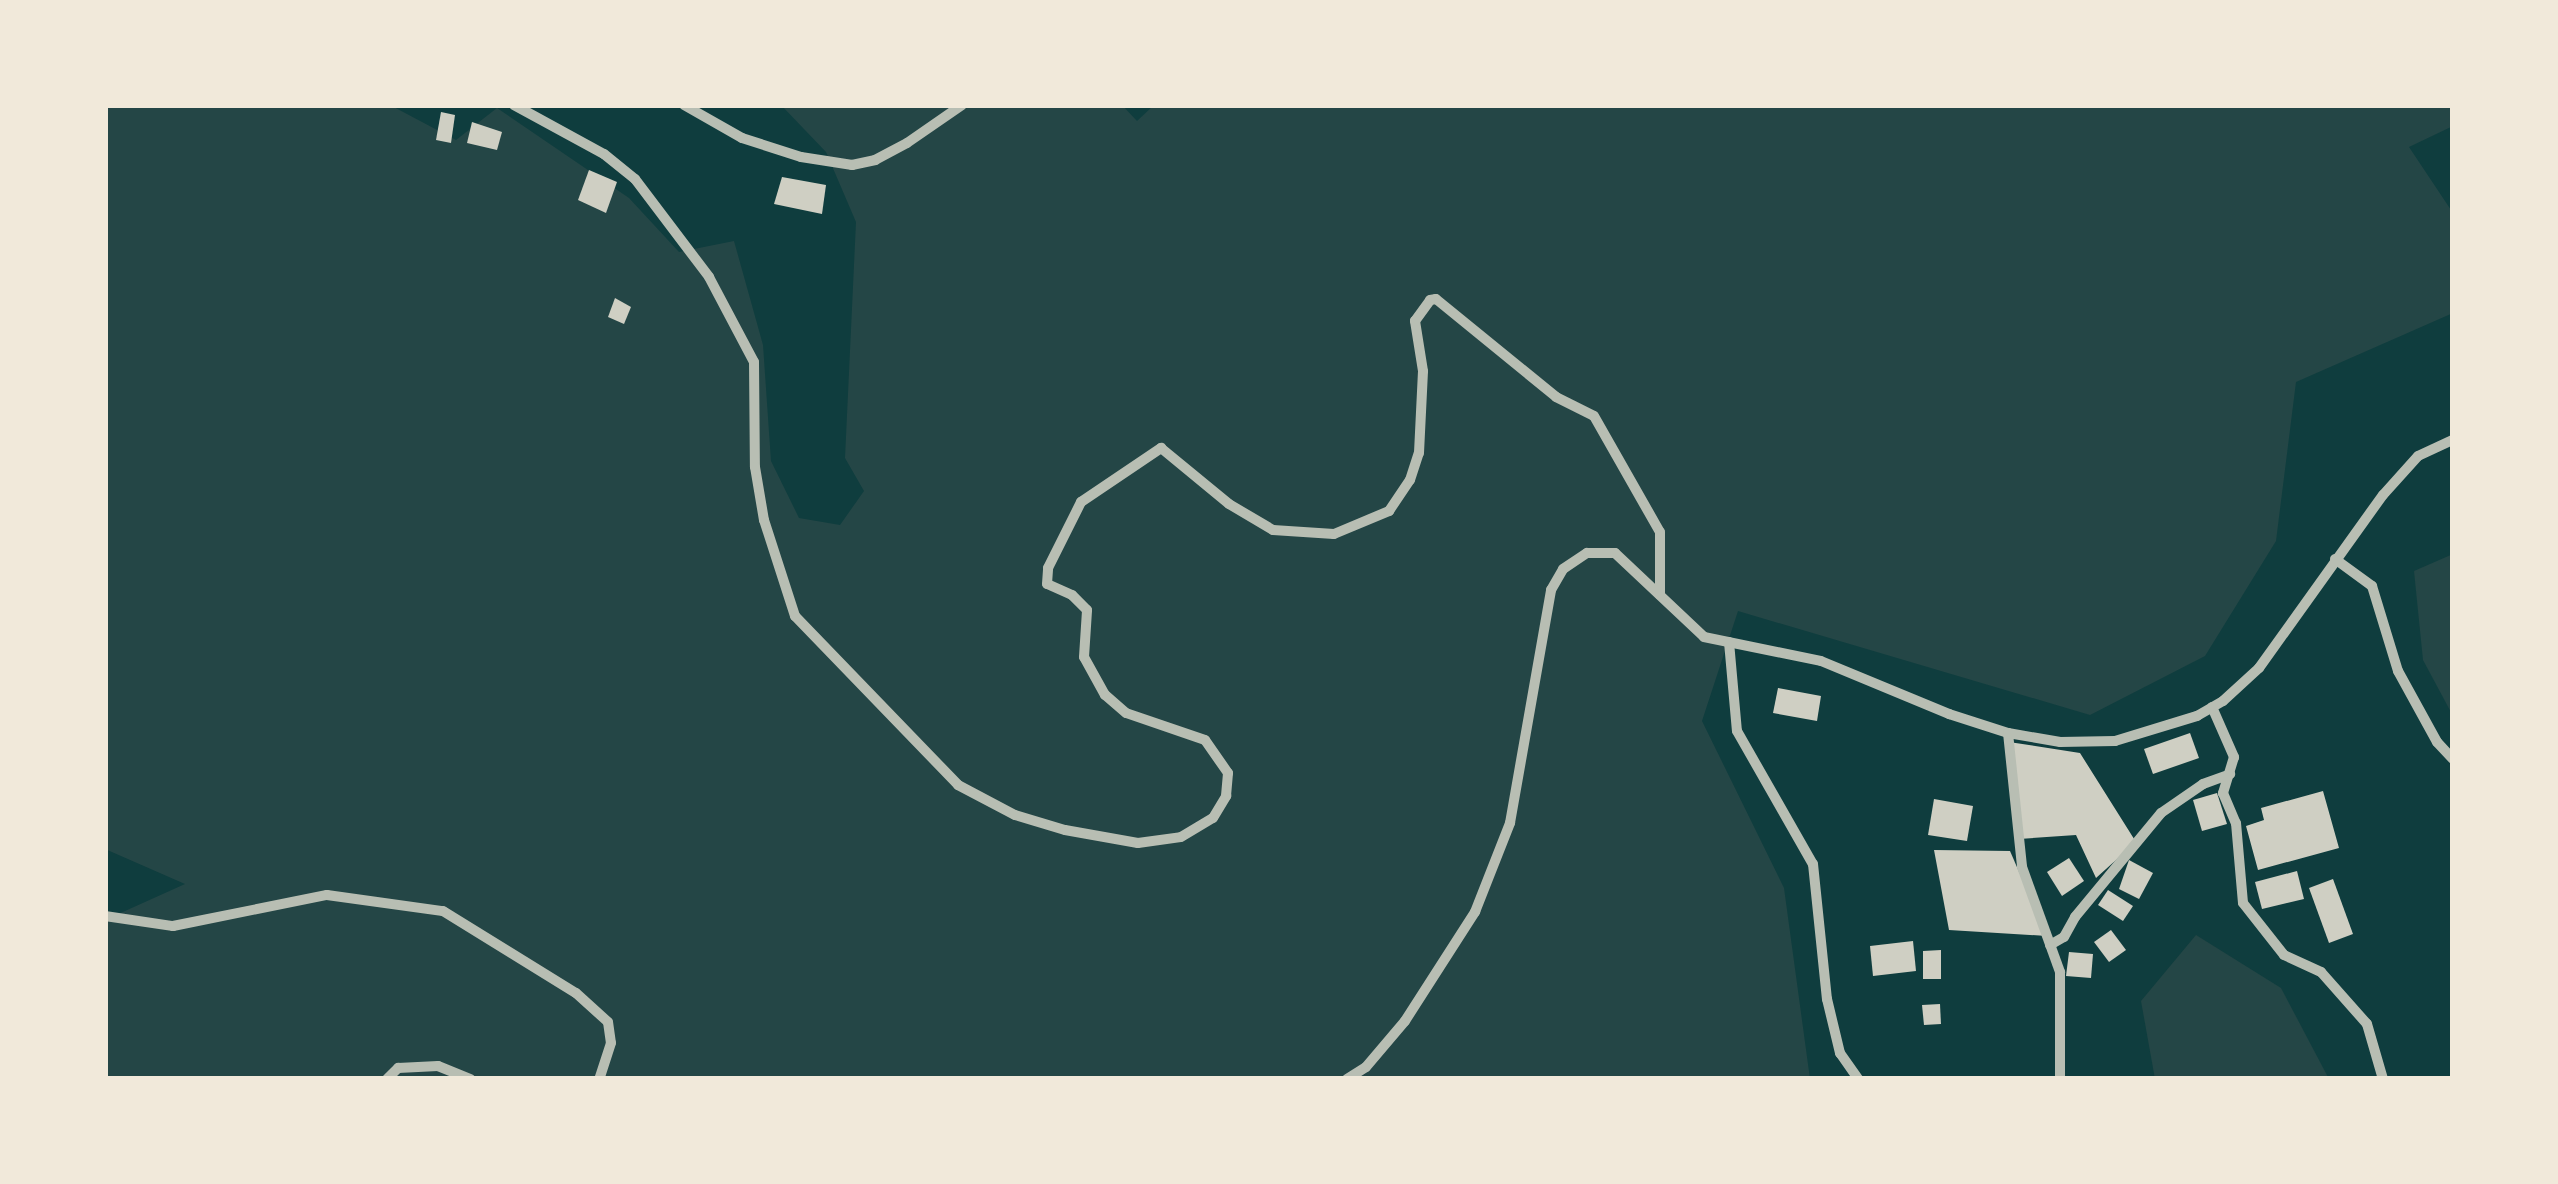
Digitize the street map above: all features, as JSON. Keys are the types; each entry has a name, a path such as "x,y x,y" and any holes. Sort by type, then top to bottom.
{"street":[{"path":"514,105 604,154 635,179 709,277 754,362 756,467 764,520 795,616 958,786 1015,815 1138,843 1181,837 1213,818 1226,796 1228,773 1205,740 1126,713 1105,694 1084,657 1087,610 1072,596 1047,584 1048,568 1081,502 1161,448 1228,504 1273,530 1302,536 1334,534 1389,511 1410,480 1419,452 1423,371 1415,321 1430,300 1436,299 1556,397 1594,416 1660,532 1660,596"},
{"path":"684,105 742,138 801,157 852,165 876,160 908,144 962,105"},
{"path":"1347,1079 1366,1067 1405,1021 1475,912 1496,866 1510,823 1551,590 1563,570 1587,553 1616,552 1704,636 1821,661 1948,714 2008,733 2060,742 2115,740 2164,728 2212,707 2259,668 2335,559 2418,456 2453,440"},
{"path":"2335,559 2372,586 2398,671 2437,742 2453,758"},
{"path":"1729,642 1737,730 1813,864 1827,998 1840,1053 1858,1079"},
{"path":"2212,707 2234,758 2223,794 2236,823 2243,902 2284,955 2321,972 2367,1024 2383,1079"},
{"path":"2008,733 2022,866 2060,972 2060,1079"},
{"path":"2050,945 2064,937 2075,917 2160,812 2202,784 2230,774"},
{"path":"105,916 172,926 326,895 443,912 576,993 608,1022 611,1043 599,1079"},
{"path":"387,1079 398,1068 438,1066 471,1079"}],"shaded area":[{"path":"105,105 390,105 456,140 497,108 629,198 679,252 734,241 763,345 771,461 799,518 840,525 864,491 845,458 856,222 826,152 781,105 1122,105 1137,121 1154,105 2453,105 2453,126 2409,147 2453,213 2453,313 2296,382 2276,541 2205,656 2090,715 1738,611 1702,721 1784,888 1810,1079 105,1079 105,920 185,884 105,849"},
{"path":"2453,554 2453,716 2423,660 2414,571"},
{"path":"2196,935 2281,988 2329,1079 2155,1079 2141,1001"}],"building":[{"path":"441,112 455,115 451,143 436,140"},
{"path":"472,122 502,132 497,150 467,143"},
{"path":"589,170 617,182 606,213 578,200"},
{"path":"782,177 826,185 822,214 774,204"},
{"path":"615,298 631,307 624,324 608,317"},
{"path":"1778,688 1821,696 1817,721 1773,713"},
{"path":"2190,733 2199,758 2153,774 2144,749"},
{"path":"2009,742 2080,753 2136,842 2096,878 2076,835 2019,839"},
{"path":"2323,791 2339,848 2258,870 2246,826 2264,820 2261,808"},
{"path":"2217,793 2227,824 2202,831 2193,800"},
{"path":"1934,799 1973,806 1967,841 1928,835"},
{"path":"1934,850 2010,851 2047,936 1949,930"},
{"path":"2069,858 2084,881 2062,896 2047,872"},
{"path":"2129,860 2153,873 2139,899 2119,889"},
{"path":"2297,871 2304,899 2262,909 2255,882"},
{"path":"2333,879 2353,934 2329,943 2309,888"},
{"path":"2108,890 2133,906 2123,921 2098,905"},
{"path":"2111,930 2126,950 2109,962 2094,942"},
{"path":"1913,941 1916,971 1873,976 1870,946"},
{"path":"1941,950 1941,979 1923,979 1923,951"},
{"path":"2069,952 2093,954 2091,978 2066,976"},
{"path":"1940,1004 1941,1024 1924,1025 1922,1005"}]}
